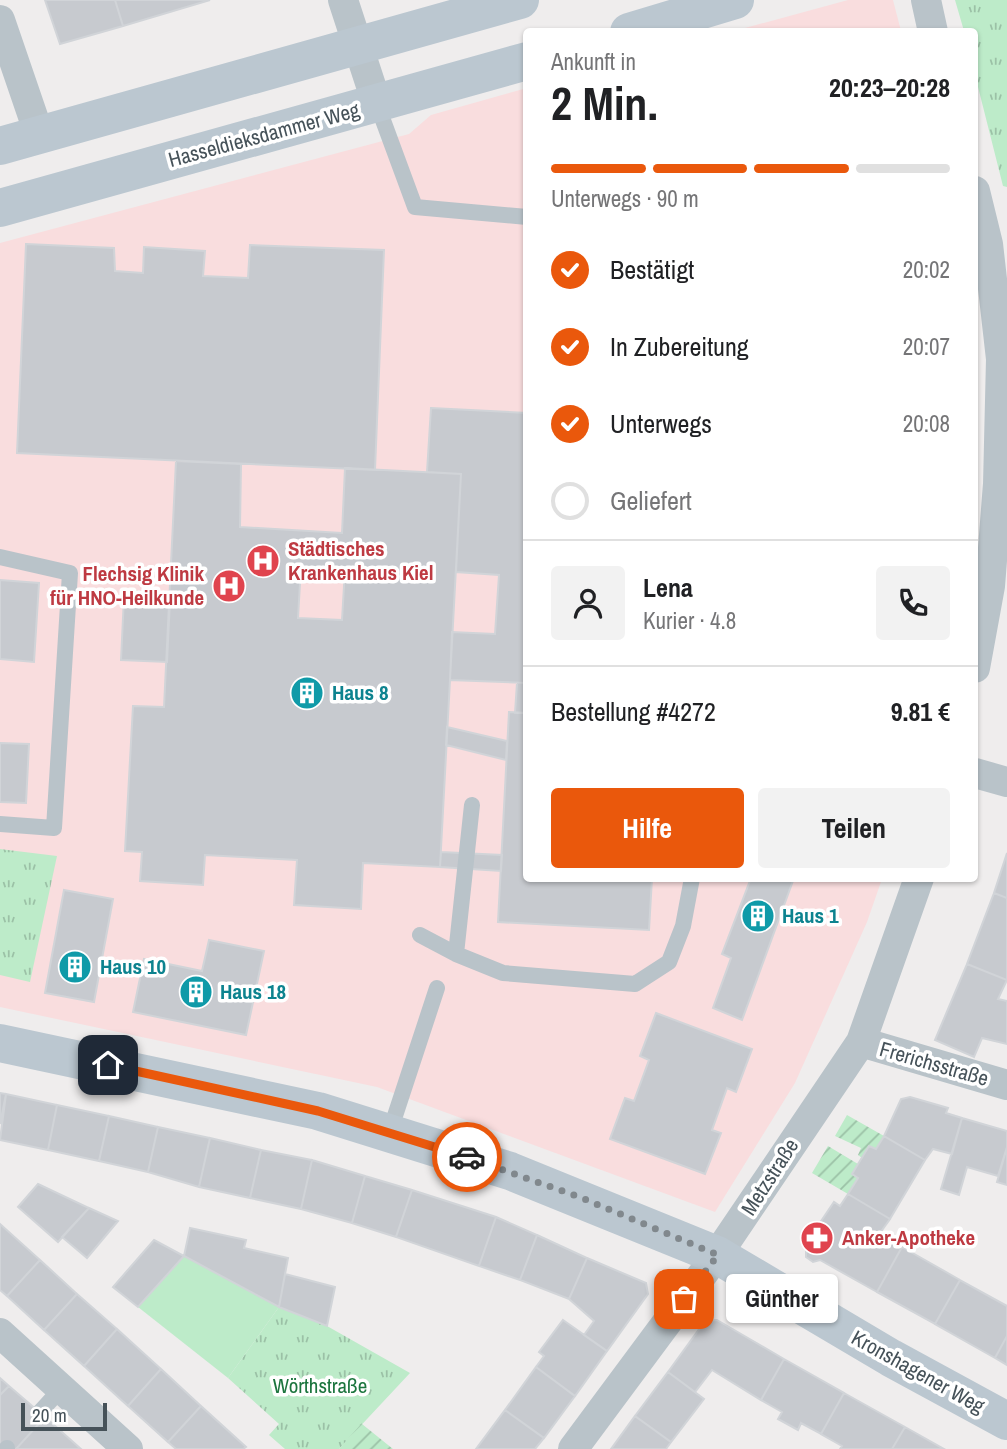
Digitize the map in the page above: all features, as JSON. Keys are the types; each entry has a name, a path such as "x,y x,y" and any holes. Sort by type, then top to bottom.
{"street":[{"path":"343,0 377,104"},
{"path":"0,146 520,0"},
{"path":"642,28 736,0"},
{"path":"926,0 932,28"},
{"path":"0,20 39,134"},
{"name":"Hasseldieksdammer Weg","path":"0,208 523,62"},
{"path":"978,198 997,241 1002,485 978,632"},
{"path":"978,774 1007,782"},
{"name":"Metzstraße","path":"573,1449 718,1255 861,1042 918,882"},
{"name":"Frerichsstraße","path":"861,1042 1007,1085"},
{"name":"Kronshagener Weg","path":"0,1043 305,1108 390,1131 510,1171 718,1255 880,1352 1007,1421"},
{"path":"0,1333 128,1449"}],"lane":[{"path":"377,104 415,207 523,218"},
{"path":"0,557 70,573 54,828 0,824"},
{"path":"456,954 472,805"},
{"path":"420,935 456,954 503,972 635,984 669,962 683,926 691,882"},
{"path":"390,1131 437,988"},
{"path":"40,1412 61,1389"}],"shaded area":[{"path":"848,0 893,0 900,28 745,28"},
{"name":"Städtisches Krankenhaus Kiel","path":"523,89 523,882 881,882 867,922 795,1083 715,1212 377,1087 0,1007 0,243 409,134 431,115"}],"green space":[{"path":"955,0 1007,0 1007,187 1003,186 978,87 978,28 963,28"},
{"path":"0,849 57,856 30,982 0,975"},
{"path":"847,1115 884,1136 876,1149 862,1158 858,1155 861,1148 835,1136"},
{"path":"828,1146 858,1164 852,1174 858,1178 848,1194 812,1173"},
{"path":"184,1256 279,1307 228,1378 138,1307"},
{"name":"Wörthstraße","path":"279,1307 327,1326 410,1373 339,1449 285,1449 269,1435 279,1424 228,1378"},
{"path":"362,1424 393,1449 339,1449"}],"building":[{"path":"45,0 115,0 123,26 60,44"},
{"path":"115,0 210,0 123,26"},
{"path":"26,244 114,248 115,271 143,273 144,247 205,251 203,276 248,278 250,245 384,250 375,470 17,453"},
{"path":"431,408 523,413 523,683 450,680 452,632 495,634 499,575 456,572 461,474 427,472"},
{"name":"Haus 8","path":"176,461 241,464 240,527 342,533 345,468 461,474 440,867 363,863 361,909 294,905 297,860 205,855 203,885 140,881 142,852 125,851 133,706 164,707","holes":["301,566 345,569 342,620 298,618"]},
{"path":"0,580 39,583 34,662 0,659"},
{"path":"124,597 170,600 167,662 121,660"},
{"path":"517,683 523,683 523,713 515,713"},
{"path":"509,712 523,713 523,882 652,882 649,930 498,922"},
{"path":"447,727 507,741 506,760 446,745"},
{"path":"0,743 29,744 26,803 0,802"},
{"path":"441,852 502,855 501,871 440,867"},
{"path":"1007,853 1007,898 994,893"},
{"name":"Haus 1","path":"749,882 793,882 742,1020 713,1008 731,958 722,954"},
{"name":"Haus 10","path":"64,890 113,899 94,1002 45,993"},
{"path":"994,893 1007,898 1007,980 967,964"},
{"name":"Haus 18","path":"209,940 264,951 246,1035 133,1012 144,959 202,971"},
{"path":"967,964 1007,980 998,999 1007,1001 1007,1044 982,1038 974,1057 935,1040"},
{"path":"656,1013 752,1049 736,1092 727,1088 712,1130 721,1133 705,1174 610,1139 625,1098 634,1101 649,1060 640,1056"},
{"path":"0,1093 6,1094 0,1124"},
{"path":"6,1094 57,1105 48,1150 0,1140"},
{"path":"910,1097 948,1108 946,1113 962,1118 952,1154 933,1149 925,1160 884,1136 901,1099"},
{"path":"57,1105 109,1116 99,1161 48,1150"},
{"path":"109,1116 158,1127 148,1172 99,1161"},
{"path":"962,1118 1007,1131 1007,1147 998,1176 967,1167 959,1195 941,1189"},
{"path":"158,1127 210,1138 199,1187 148,1172"},
{"path":"884,1136 925,1160 890,1219 848,1194 858,1178 852,1174 869,1146 876,1149"},
{"path":"210,1138 261,1150 250,1198 199,1187"},
{"path":"1007,1147 1007,1185 997,1182"},
{"path":"261,1150 312,1160 301,1209 250,1198"},
{"path":"312,1160 365,1176 352,1223 301,1209"},
{"path":"365,1176 412,1190 396,1237 352,1223"},
{"path":"38,1184 89,1208 58,1242 18,1207"},
{"path":"412,1190 496,1217 479,1266 396,1237"},
{"path":"848,1194 890,1219 875,1240 881,1245 886,1238 902,1247 877,1292 820,1260 813,1262 806,1257 810,1243 815,1241 825,1227 819,1224 834,1202 840,1206"},
{"path":"89,1208 118,1221 87,1258 62,1237"},
{"path":"496,1217 537,1235 520,1280 479,1266"},
{"path":"0,1224 40,1260 7,1296 0,1290"},
{"path":"190,1228 246,1240 244,1248 288,1258 279,1307 184,1256"},
{"path":"537,1235 587,1258 569,1299 520,1280"},
{"path":"154,1240 184,1256 138,1307 113,1287"},
{"path":"902,1247 960,1280 935,1324 877,1292"},
{"path":"587,1258 646,1283 648,1294 607,1351 584,1335 594,1321 569,1299"},
{"path":"40,1260 77,1294 44,1330 7,1296"},
{"path":"285,1274 335,1287 327,1326 279,1307"},
{"path":"960,1280 1007,1306 1007,1336 995,1358 935,1324"},
{"path":"77,1294 117,1329 84,1366 44,1330"},
{"path":"563,1320 607,1351 575,1396 536,1367 544,1356 539,1352"},
{"path":"717,1320 784,1359 761,1400 712,1370 695,1392 668,1372 705,1321"},
{"path":"117,1329 161,1369 128,1406 84,1366"},
{"path":"1007,1336 1007,1365 995,1358"},
{"path":"784,1359 844,1393 821,1434 801,1423 798,1430 778,1419 782,1412 761,1400"},
{"path":"536,1367 575,1396 544,1438 505,1410"},
{"path":"161,1369 201,1406 168,1442 128,1406"},
{"path":"668,1372 704,1399 671,1442 635,1416"},
{"path":"0,1378 9,1386 0,1395"},
{"path":"9,1386 45,1417 16,1449 8,1449 0,1442 0,1395"},
{"path":"844,1393 905,1427 892,1449 840,1449 842,1446 821,1434"},
{"path":"201,1406 246,1447 176,1449 168,1442"},
{"path":"505,1410 544,1438 535,1449 476,1449"},
{"path":"635,1416 671,1442 666,1449 611,1449"},
{"path":"45,1417 81,1449 16,1449"},
{"path":"905,1427 944,1449 892,1449"}],"way so far":[{"path":"467,1157 582,1198 718,1255 684,1299"}],"place":[{"name":"Städtisches Krankenhaus Kiel","path":"263,561"},
{"name":"Flechsig Klinik für HNO-Heilkunde","path":"229,586"},
{"name":"Haus 8","path":"307,693"},
{"name":"Haus 1","path":"758,916"},
{"name":"Haus 10","path":"75,967"},
{"name":"Haus 18","path":"196,992"},
{"name":"Anker-Apotheke","path":"817,1238"},
{"name":"Günther","path":"684,1299"}],"route":[{"path":"108,1065 318,1111 467,1157"}]}
